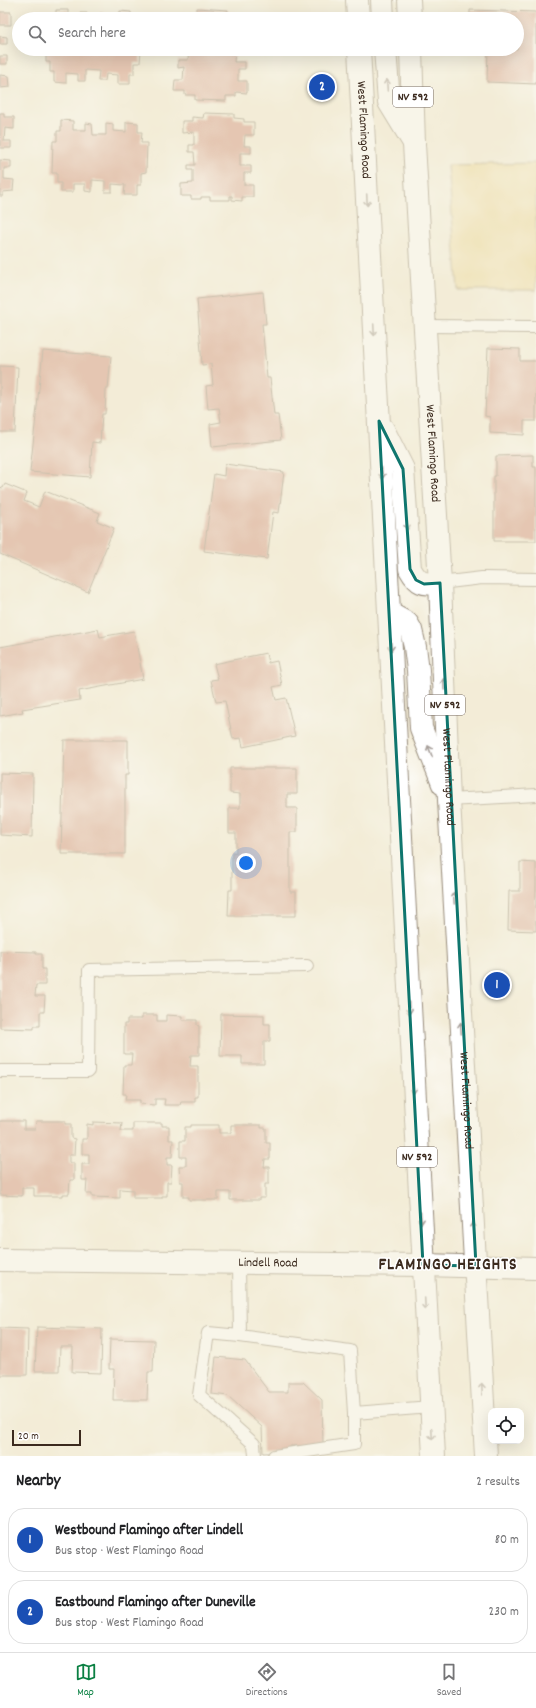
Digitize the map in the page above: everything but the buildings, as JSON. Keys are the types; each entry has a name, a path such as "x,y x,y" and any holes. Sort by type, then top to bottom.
{"main road":[{"path":"357,0 358,12"},
{"path":"382,0 383,12"},
{"path":"409,0 410,12"},
{"name":"West Flamingo Road","path":"359,56 434,1456"},
{"path":"386,56 389,102 414,144"},
{"name":"West Flamingo Road","path":"411,56 414,144 440,583 449,800 486,1456"},
{"path":"379,421 403,469 410,569 416,580 424,584 440,583"},
{"path":"389,613 407,623 411,630 416,647 421,728 449,800"},
{"name":"Lindell Road","path":"0,1260 423,1265 536,1268"}],"lane":[{"path":"424,326 536,326"},
{"path":"440,583 482,578 536,579"},
{"path":"449,800 536,795"},
{"path":"0,1071 88,1071 89,970 307,966"},
{"path":"239,1263 240,1336"},
{"path":"255,1456 254,1444 199,1395 208,1333 350,1351 354,1413 354,1444 274,1456"},
{"path":"354,1413 431,1407"}],"highlighted area":[{"path":"379,421 403,469 410,569 416,580 424,584 440,583 476,1266 423,1265"}],"sand":[{"path":"536,163 536,290 458,290 448,165"}],"place":[{"name":"Eastbound Flamingo after Duneville","path":"322,87"},
{"name":"Westbound Flamingo after Lindell","path":"497,985"}],"district":[{"name":"FLAMINGO HEIGHTS","path":"448,1266"}]}
